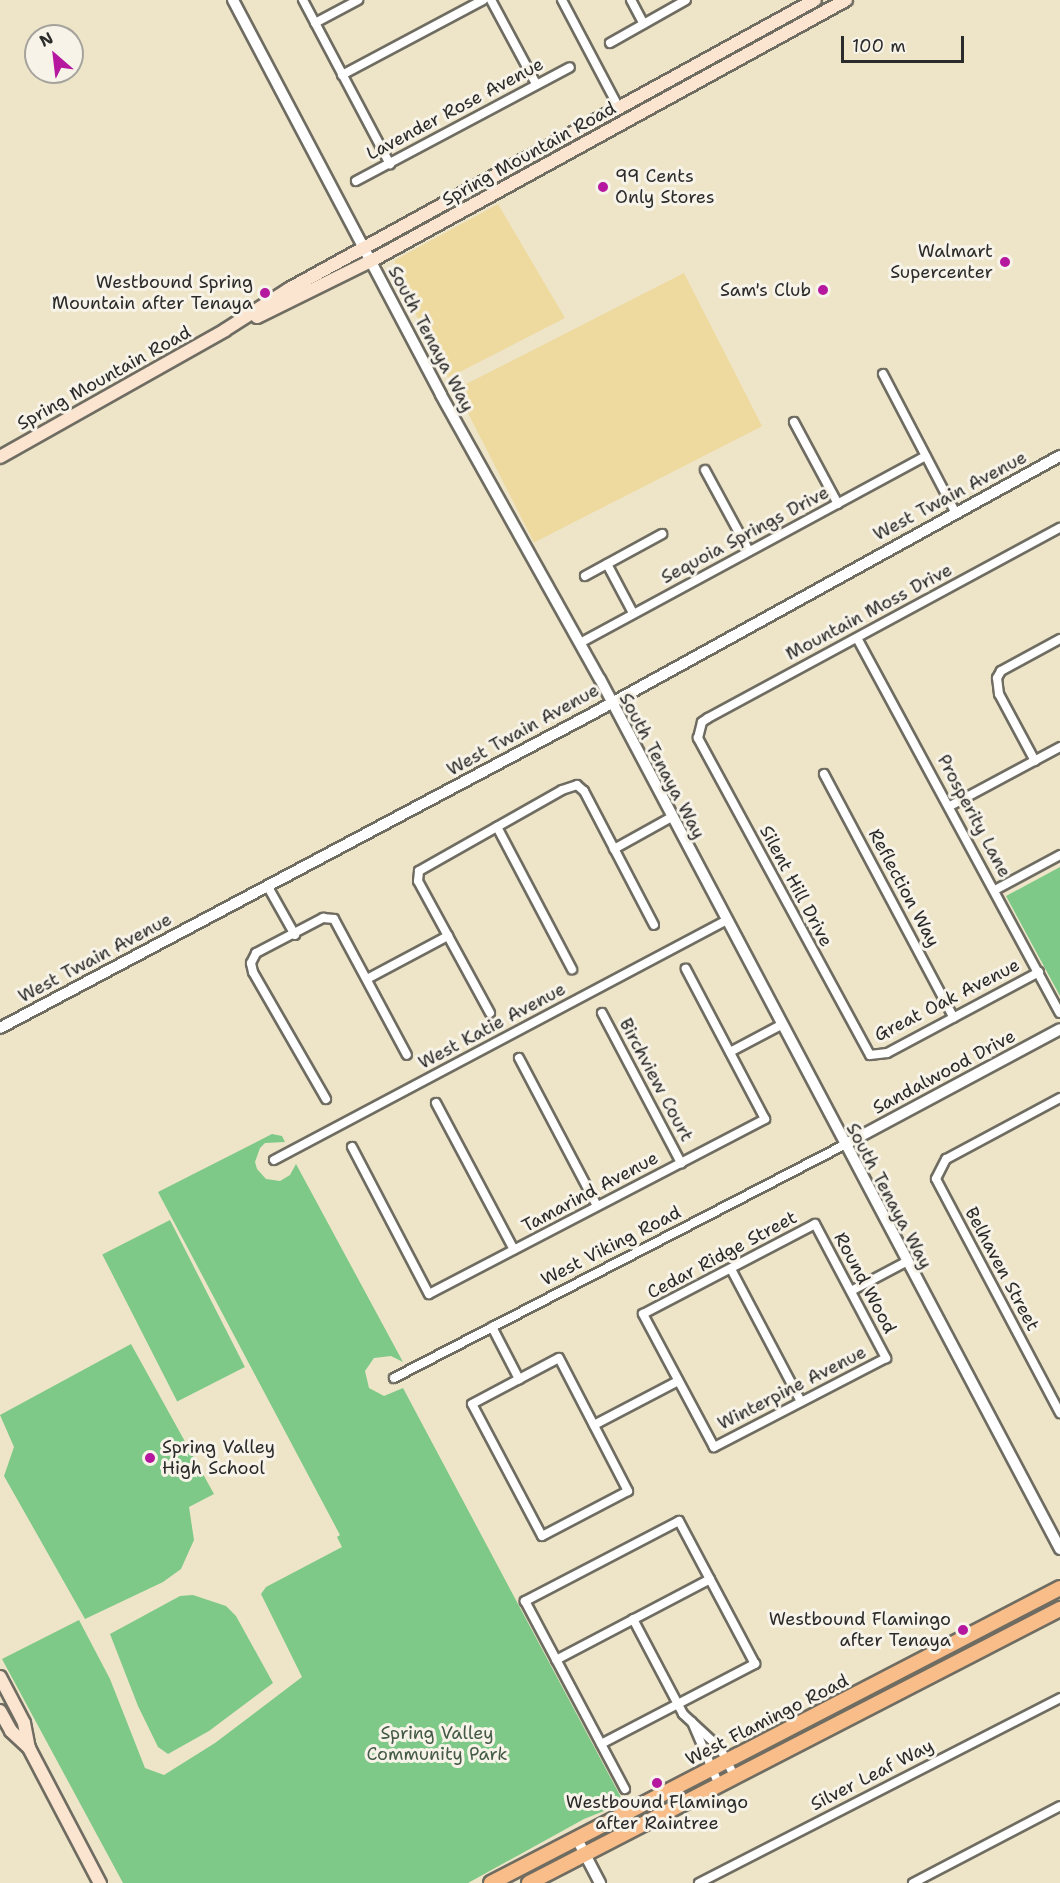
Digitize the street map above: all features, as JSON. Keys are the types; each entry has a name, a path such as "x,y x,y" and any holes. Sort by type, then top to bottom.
{"main road":[{"name":"Spring Mountain Road","path":"0,457 225,330 364,248 679,75 801,3 815,0"},
{"name":"Spring Mountain Road","path":"225,330 295,301 371,261 846,0"},
{"path":"624,123 630,112 679,75"},
{"path":"543,167 572,143 616,118 619,108"},
{"name":"West Flamingo Road","path":"491,1883 1060,1588"},
{"name":"West Flamingo Road","path":"529,1883 1060,1609"},
{"path":"0,1677 24,1723 29,1748 100,1883"},
{"path":"0,1711 11,1731 29,1748"}],"street":[{"name":"South Tenaya Way","path":"233,0 441,396 580,643 670,818 1060,1549"},
{"path":"303,0 390,164"},
{"path":"315,23 358,0"},
{"path":"342,75 483,0"},
{"path":"491,0 536,84"},
{"path":"562,0 619,108"},
{"path":"631,0 644,24"},
{"path":"610,44 686,0"},
{"path":"801,3 814,18"},
{"name":"Lavender Rose Avenue","path":"356,181 570,67"},
{"path":"883,374 955,512"},
{"path":"794,422 838,504"},
{"name":"Sequoia Springs Drive","path":"580,643 926,456"},
{"name":"West Twain Avenue","path":"0,1028 268,887 1060,456"},
{"path":"705,470 749,551"},
{"name":"Mountain Moss Drive","path":"699,729 708,718 1060,528"},
{"path":"585,576 662,534"},
{"path":"607,564 633,614"},
{"name":"Prosperity Lane","path":"856,638 950,806 1060,1012"},
{"path":"1035,760 999,694 997,678 1000,671 1060,639"},
{"name":"Silent Hill Drive","path":"699,729 698,738 870,1055"},
{"path":"950,806 1060,747"},
{"name":"Reflection Way","path":"824,774 954,1018"},
{"path":"490,1013 418,881 422,867 572,784 581,786 654,925"},
{"path":"614,849 670,818"},
{"path":"497,827 572,969"},
{"path":"995,890 1060,855"},
{"path":"268,887 295,935"},
{"path":"326,1099 253,972 251,963 256,953 329,917 340,924 407,1055"},
{"name":"West Katie Avenue","path":"274,1160 725,921"},
{"path":"367,979 448,936"},
{"path":"686,969 730,1052 781,1025"},
{"name":"Great Oak Avenue","path":"870,1055 887,1053 1039,972"},
{"name":"Birchview Court","path":"602,1013 681,1163"},
{"name":"Sandalwood Drive","path":"844,1144 1060,1029"},
{"name":"Tamarind Avenue","path":"352,1147 429,1294 765,1119 730,1052"},
{"path":"519,1058 597,1206"},
{"name":"Belhaven Street","path":"1060,1098 946,1159 937,1171 936,1179 1060,1413"},
{"path":"435,1103 513,1250"},
{"name":"West Viking Road","path":"394,1378 844,1144"},
{"name":"Cedar Ridge Street","path":"678,1381 643,1314 815,1224"},
{"name":"Round Wood","path":"815,1224 886,1358"},
{"path":"851,1291 906,1262"},
{"path":"731,1269 801,1402"},
{"path":"492,1327 519,1379"},
{"path":"559,1358 628,1491 542,1536 472,1404 519,1379 559,1358"},
{"name":"Winterpine Avenue","path":"678,1381 714,1447 886,1358"},
{"path":"594,1425 678,1381"},
{"path":"601,1743 755,1664 679,1521 525,1601 626,1790"},
{"path":"556,1659 710,1579"},
{"path":"633,1619 678,1704 692,1722 720,1748 735,1777"},
{"name":"Silver Leaf Way","path":"699,1883 1060,1698"},
{"path":"692,1722 719,1785"},
{"path":"913,1883 1060,1806"},
{"path":"577,1839 600,1883"}],"green space":[{"path":"1060,867 1060,996 1006,896"},
{"name":"Spring Valley Community Park","path":"272,1134 282,1136 285,1142 265,1143 260,1148 255,1162 257,1169 266,1179 280,1181 290,1175 296,1164 403,1362 391,1356 374,1358 365,1371 369,1388 384,1396 403,1388 624,1803 584,1819 468,1883 123,1883 2,1659 79,1620 110,1679 145,1768 164,1775 215,1743 302,1677 261,1594 266,1587 342,1547 337,1537 340,1535 158,1192"},
{"path":"170,1220 245,1367 177,1402 102,1255"},
{"path":"131,1344 214,1494 189,1507 194,1540 181,1569 163,1582 85,1619 4,1476 14,1447 0,1415"},
{"path":"193,1595 226,1606 236,1616 273,1683 209,1731 168,1754 158,1747 138,1706 110,1634 180,1596"}],"sand":[{"path":"498,204 565,318 448,378 394,271 395,260"},
{"path":"684,273 762,426 534,542 456,389"}],"place":[{"name":"99 Cents Only Stores","path":"603,187"},
{"name":"Walmart Supercenter","path":"1005,262"},
{"name":"Sam's Club","path":"823,290"},
{"name":"Westbound Spring Mountain after Tenaya","path":"265,293"},
{"name":"Spring Valley High School","path":"150,1458"},
{"name":"Westbound Flamingo after Tenaya","path":"963,1630"},
{"name":"Westbound Flamingo after Raintree","path":"657,1783"}]}
